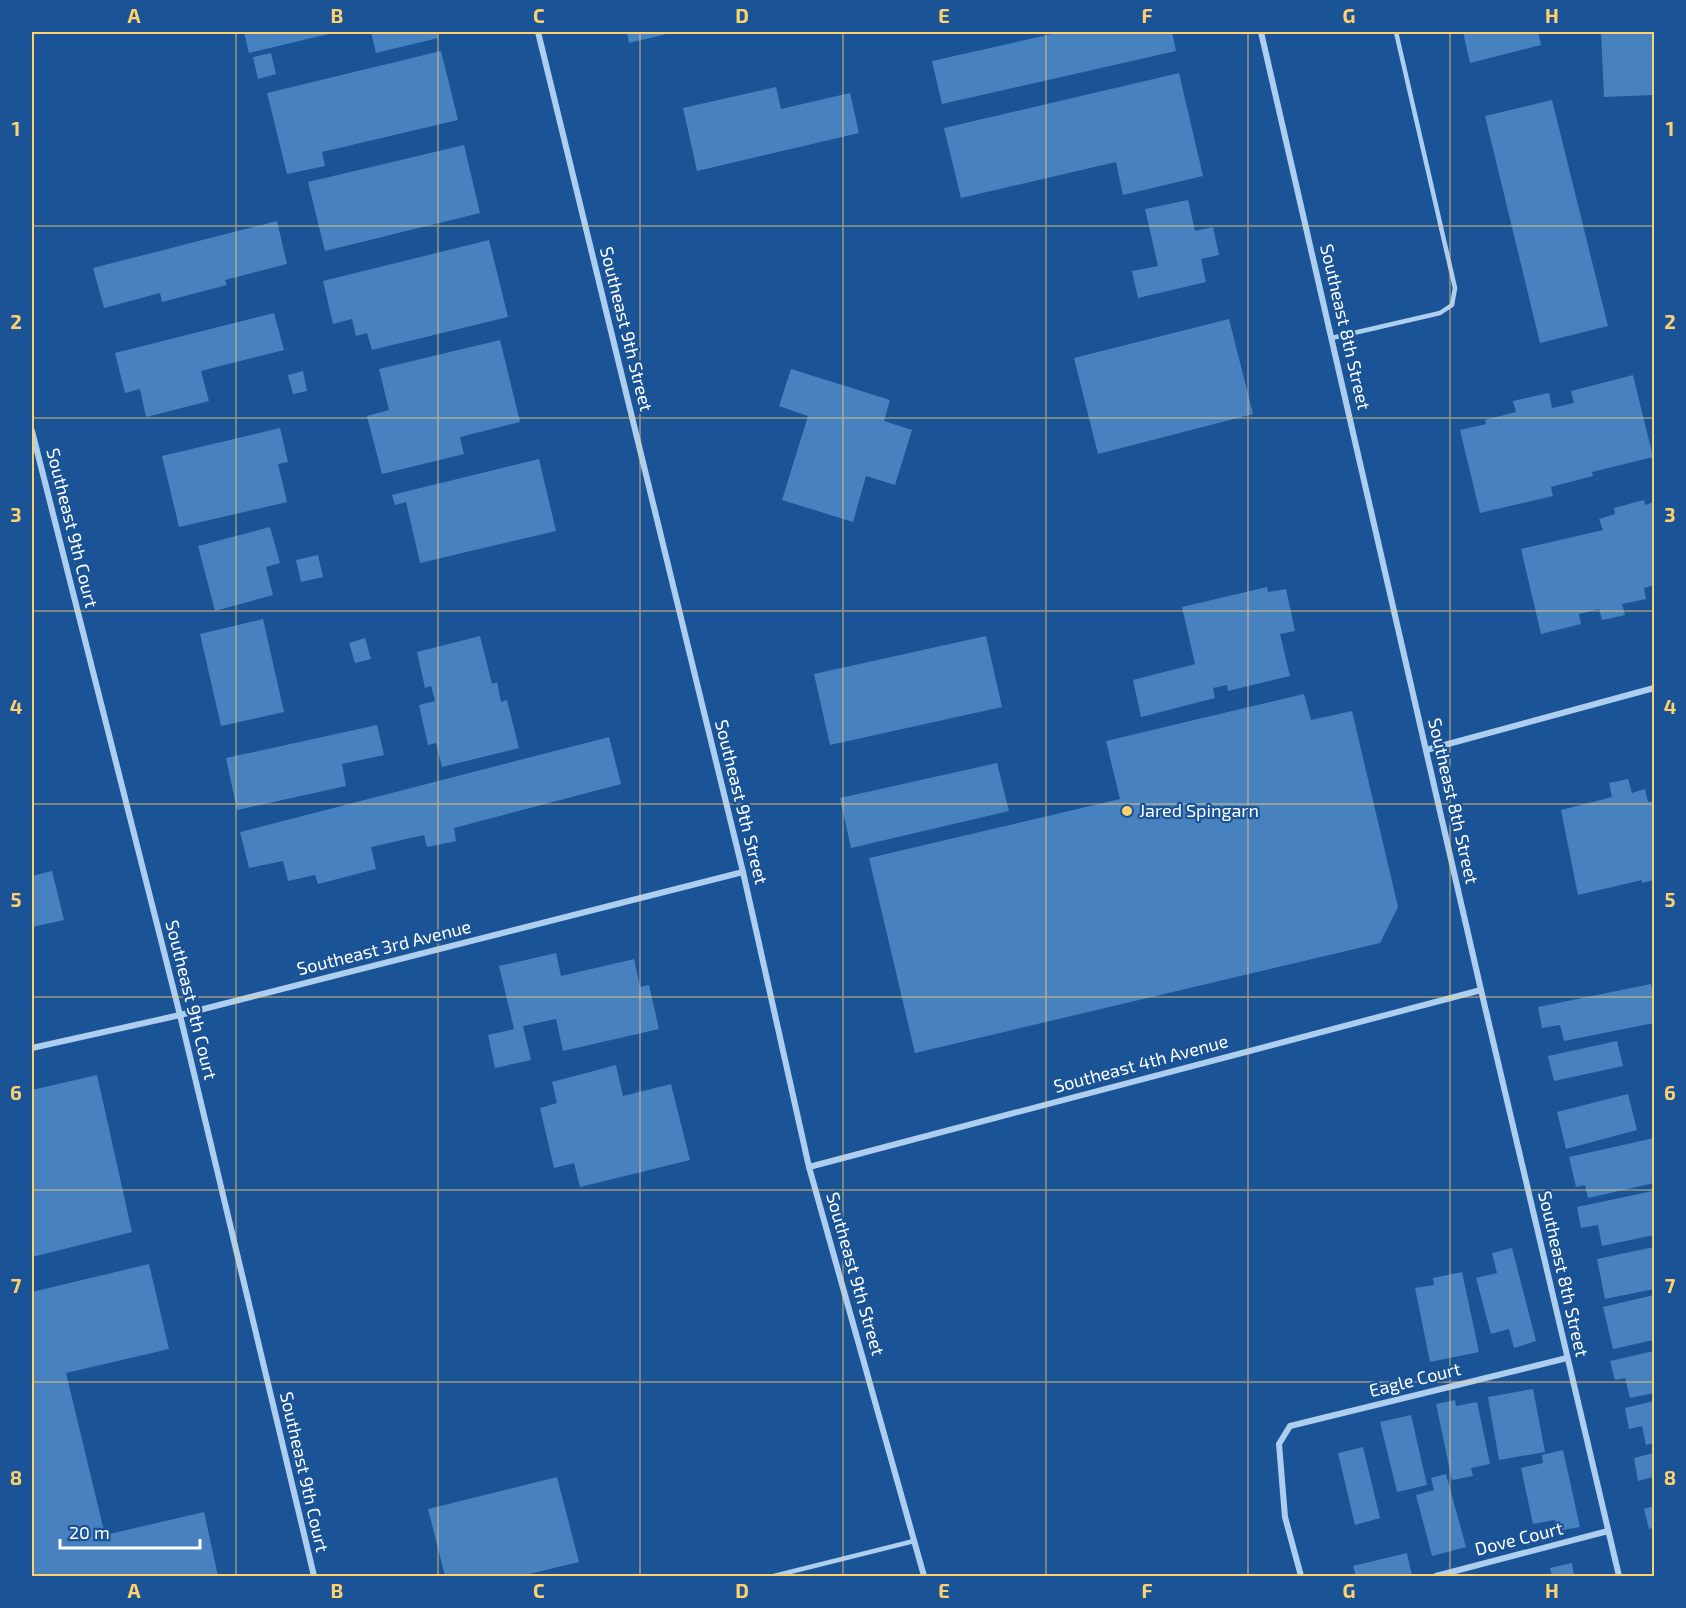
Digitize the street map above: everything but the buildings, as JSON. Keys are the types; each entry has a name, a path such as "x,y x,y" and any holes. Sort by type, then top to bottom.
{"street":[{"name":"Southeast 9th Street","path":"538,32 743,872 809,1167 924,1576"},
{"name":"Southeast 8th Street","path":"1262,32 1481,990 1619,1576"},
{"name":"Southeast 9th Court","path":"32,432 180,1015 314,1576"},
{"path":"1426,750 1654,688"},
{"name":"Southeast 3rd Avenue","path":"32,1048 180,1015 743,872"},
{"name":"Southeast 4th Avenue","path":"809,1167 1481,990"},
{"name":"Eagle Court","path":"1301,1576 1285,1517 1279,1444 1290,1426 1568,1358"},
{"name":"Dove Court","path":"1436,1575 1608,1531"}],"lane":[{"path":"1332,338 1440,313 1452,305 1455,288 1396,32"},
{"path":"774,1576 914,1541"}],"place":[{"name":"Jared Spingarn","path":"1127,811"}]}
